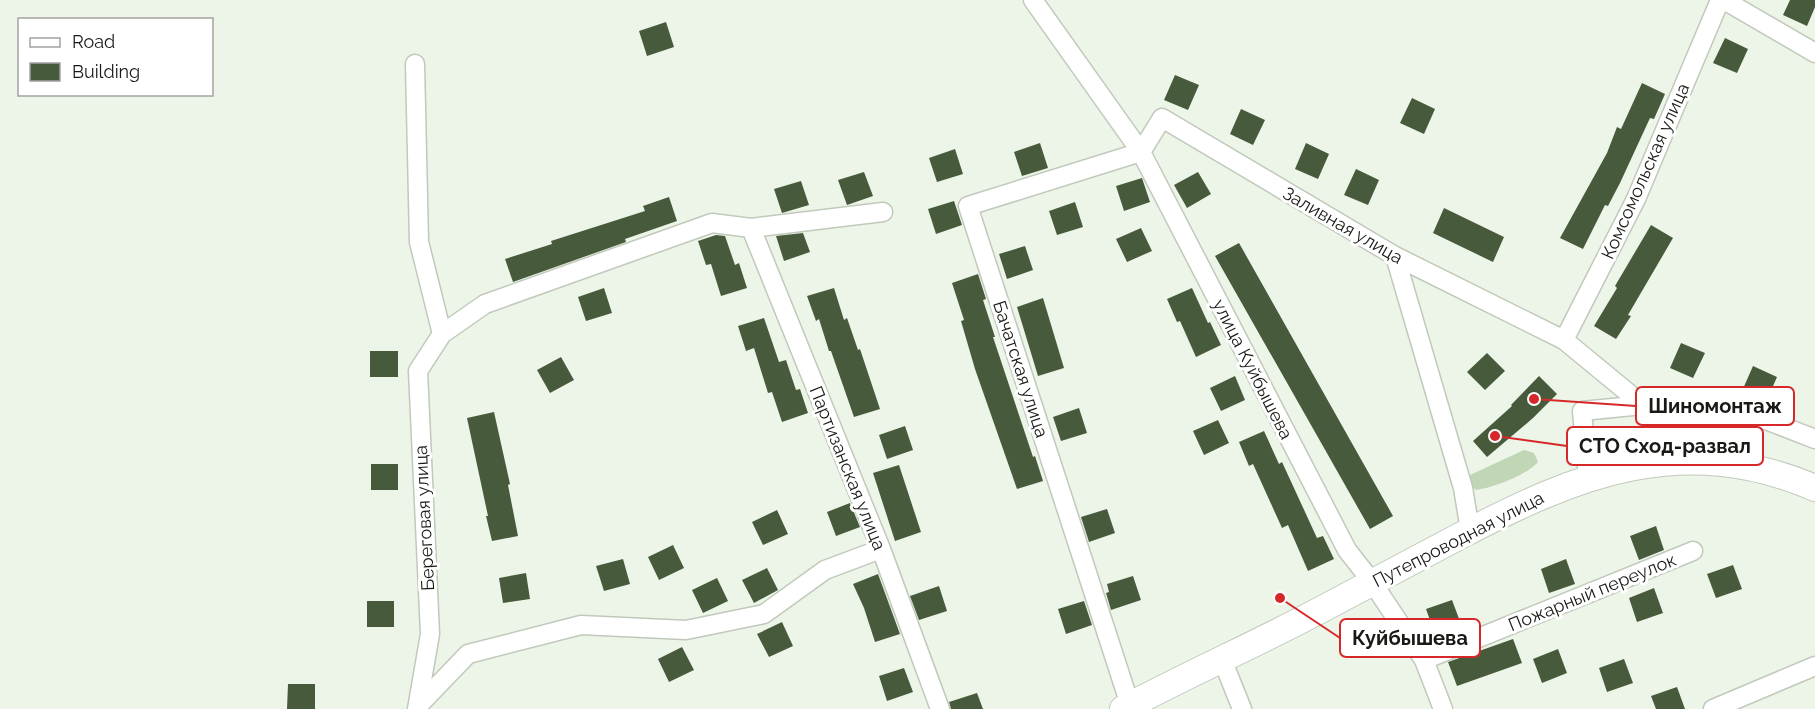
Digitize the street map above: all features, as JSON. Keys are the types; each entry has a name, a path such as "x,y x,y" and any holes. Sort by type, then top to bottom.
{"main road":[{"name":"Путепроводная улица","path":"1127,707 1530,500 1588,477 1657,463 1722,462 1786,476 1815,488"}],"street":[{"name":"улица Куйбышева","path":"1033,0 1141,152 1347,550 1372,582 1424,660 1443,709"},
{"path":"1722,0 1815,53"},
{"name":"Комсомольская улица","path":"1564,340 1636,199 1722,0"},
{"path":"415,64 419,242 442,334 485,304 712,223 751,228 883,212"},
{"name":"Заливная улица","path":"1141,152 1162,118 1395,256 1564,340 1643,405"},
{"name":"Бачатская улица","path":"1127,707 968,206 1141,152"},
{"name":"Партизанская улица","path":"751,228 880,549 940,709"},
{"path":"1395,256 1463,488 1470,530"},
{"name":"Береговая улица","path":"418,707 430,634 418,371 442,334"},
{"path":"1588,477 1582,411 1643,405 1766,420 1815,439"},
{"path":"418,707 468,654 581,625 687,630 764,614 825,570 880,549"},
{"name":"Пожарный переулок","path":"1424,660 1693,551"},
{"path":"1222,659 1242,709"},
{"path":"1713,709 1815,666"}],"green space":[{"path":"1524,450 1534,453 1538,462 1526,472 1483,489 1476,490 1467,482 1470,475"}],"building":[{"path":"1790,0 1815,0 1815,7 1807,26 1783,15"},
{"path":"666,22 674,47 647,56 639,31"},
{"path":"1725,38 1748,49 1737,73 1713,63"},
{"path":"1175,75 1199,85 1188,110 1164,100"},
{"path":"1642,83 1665,94 1654,119 1650,118 1620,183 1608,206 1605,205 1583,249 1560,238 1607,153 1617,127 1621,129"},
{"path":"1412,98 1435,109 1424,134 1400,123"},
{"path":"1241,109 1265,120 1253,145 1230,134"},
{"path":"1040,143 1048,168 1022,176 1014,152"},
{"path":"1306,143 1329,154 1318,179 1295,169"},
{"path":"955,149 963,174 937,182 929,158"},
{"path":"1356,169 1379,180 1368,205 1344,195"},
{"path":"864,172 873,196 847,205 838,180"},
{"path":"1198,172 1211,194 1187,208 1174,185"},
{"path":"1142,178 1150,202 1124,211 1116,186"},
{"path":"801,181 809,205 782,213 774,189"},
{"path":"669,197 677,221 625,239 626,242 513,282 505,259 552,244 551,241 645,211 643,206"},
{"path":"954,201 962,225 936,234 928,209"},
{"path":"1075,202 1083,227 1057,235 1049,211"},
{"path":"1444,208 1504,237 1493,262 1433,233"},
{"path":"1651,225 1673,238 1616,339 1594,326"},
{"path":"1141,228 1152,251 1127,262 1116,239"},
{"path":"803,233 810,252 784,261 776,236"},
{"path":"716,235 725,236 735,265 739,263 747,288 721,296 711,264 706,265 698,241"},
{"path":"1239,243 1393,516 1370,529 1215,256"},
{"path":"1025,246 1033,270 1007,279 999,254"},
{"path":"978,274 986,299 983,300 995,337 993,337 1043,481 1017,489 975,369 961,321 964,320 952,283"},
{"path":"604,288 612,313 586,321 578,297"},
{"path":"834,288 844,320 847,318 858,350 860,349 880,409 854,417 819,319 816,321 807,296"},
{"path":"1192,288 1221,345 1196,357 1167,299"},
{"path":"1043,298 1064,368 1038,376 1017,307"},
{"path":"764,318 779,362 786,360 796,390 800,389 808,413 782,422 772,392 768,393 754,348 746,351 738,326"},
{"path":"1681,343 1705,353 1693,378 1670,368"},
{"path":"370,351 398,351 398,377 370,377"},
{"path":"1487,353 1505,371 1485,390 1467,372"},
{"path":"561,357 574,380 550,393 537,370"},
{"path":"1753,366 1777,377 1766,402 1742,391"},
{"path":"1235,376 1245,400 1221,411 1210,388"},
{"path":"1539,376 1557,394 1487,457 1473,441 1512,406"},
{"path":"1079,408 1087,433 1061,441 1053,417"},
{"path":"494,412 510,484 508,485 518,536 492,541 467,418"},
{"path":"1218,420 1229,443 1204,455 1193,431"},
{"path":"905,426 913,450 887,459 879,435"},
{"path":"1264,431 1279,464 1282,462 1317,538 1323,536 1334,559 1308,571 1288,525 1282,528 1253,464 1249,466 1239,442"},
{"path":"371,464 398,464 398,490 371,490"},
{"path":"899,465 921,532 895,541 873,473"},
{"path":"850,503 860,527 836,536 827,512"},
{"path":"1107,509 1115,533 1089,542 1081,517"},
{"path":"777,510 788,534 763,545 752,522"},
{"path":"1656,526 1664,550 1639,560 1630,536"},
{"path":"673,545 684,568 659,580 648,557"},
{"path":"623,559 630,584 604,591 596,566"},
{"path":"1566,559 1575,584 1549,593 1541,569"},
{"path":"1733,565 1742,589 1716,598 1707,574"},
{"path":"767,568 778,590 754,603 742,580"},
{"path":"526,573 530,599 503,603 499,578"},
{"path":"878,574 900,634 875,642 853,584"},
{"path":"1133,576 1141,600 1111,610 1106,593 1109,592 1107,584"},
{"path":"717,578 728,601 703,613 692,590"},
{"path":"939,586 947,611 919,620 910,596"},
{"path":"1654,588 1663,613 1637,622 1629,598"},
{"path":"1452,600 1461,624 1435,634 1426,609"},
{"path":"367,601 394,601 394,627 367,627"},
{"path":"1084,601 1092,625 1066,634 1058,609"},
{"path":"782,622 793,646 769,657 757,634"},
{"path":"1513,639 1522,663 1457,686 1448,662"},
{"path":"682,647 694,670 669,682 658,659"},
{"path":"1558,649 1567,673 1542,683 1533,659"},
{"path":"1624,659 1633,683 1607,692 1599,668"},
{"path":"904,668 913,692 887,701 879,676"},
{"path":"288,684 315,684 315,709 287,709"},
{"path":"1677,687 1685,709 1656,709 1651,696"},
{"path":"977,693 983,709 951,709 949,702"}],"place":[{"name":"Шиномонтаж","path":"1534,399"},
{"name":"СТО Сход-развал","path":"1495,436"},
{"name":"Куйбышева","path":"1280,598"}]}
